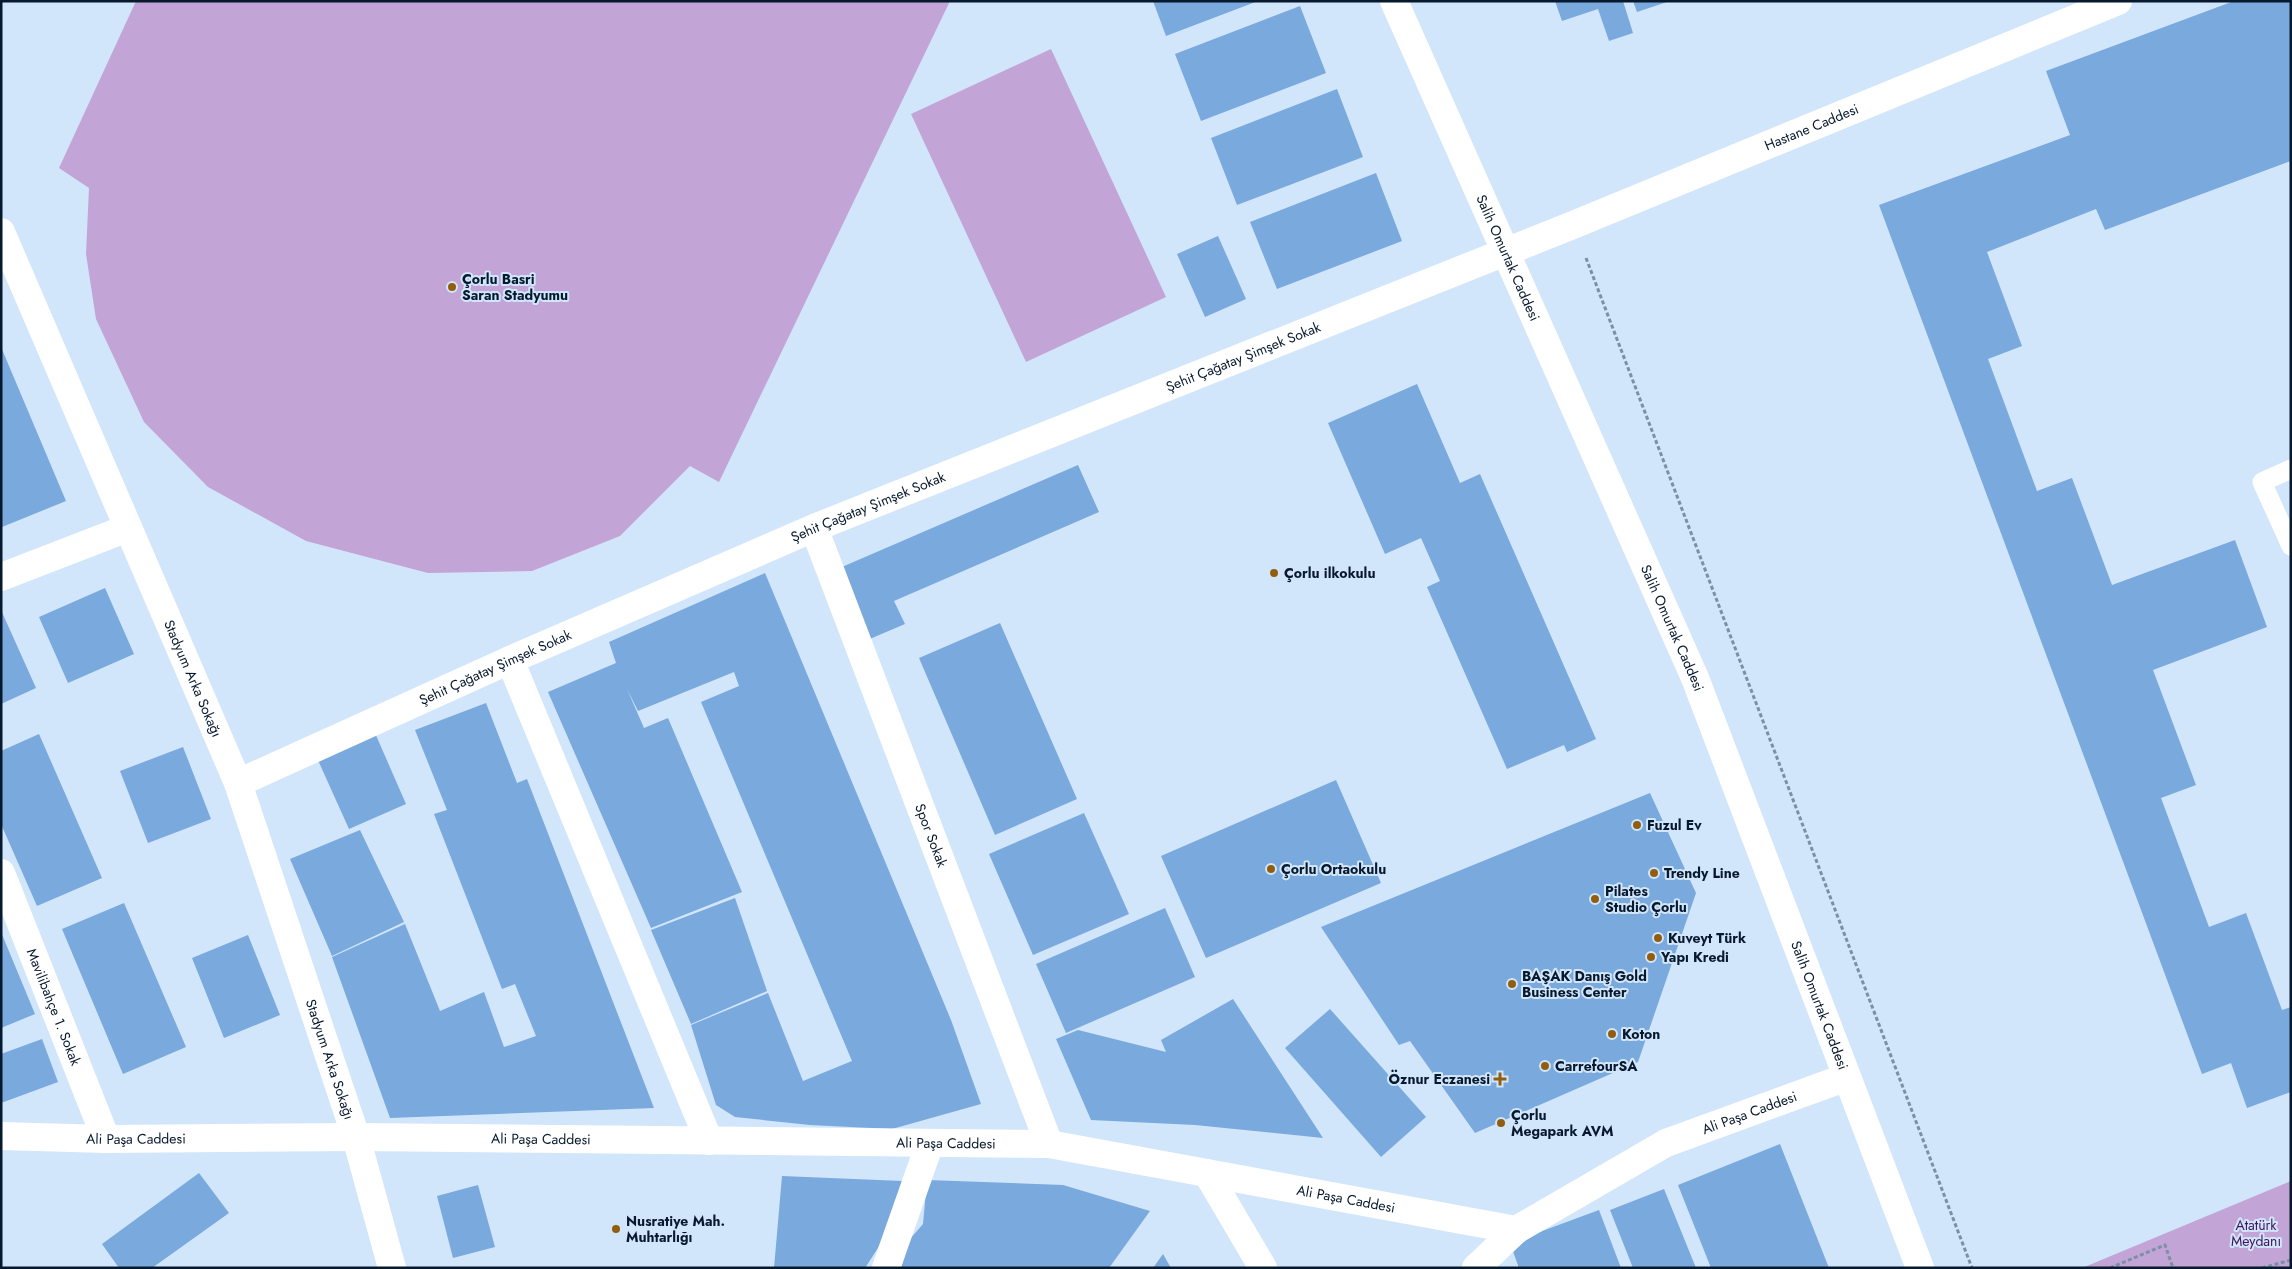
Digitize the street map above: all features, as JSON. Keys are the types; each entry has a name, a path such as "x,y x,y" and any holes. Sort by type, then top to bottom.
{"street":[{"name":"Salih Omurtak Caddesi","path":"1394,1 1695,678 1920,1268"},
{"name":"Hastane Caddesi","path":"1506,252 2118,1"},
{"name":"Stadyum Arka Sokağı","path":"1,232 238,783 356,1137 392,1268"},
{"name":"Şehit Çağatay Şimşek Sokak","path":"238,783 510,660 814,528 1506,252"},
{"path":"1,577 128,528"},
{"name":"Spor Sokak","path":"814,528 1048,1144"},
{"path":"510,660 709,1141"},
{"name":"Mavilibahçe 1. Sokak","path":"1,873 106,1139"},
{"name":"Ali Paşa Caddesi","path":"1,1136 106,1139 356,1137 612,1138 709,1141 1048,1144 1516,1230 1666,1144 1847,1077"},
{"path":"886,1268 930,1142"},
{"path":"1207,1173 1263,1268"},
{"path":"1476,1268 1516,1230"}],"lane":[{"path":"2291,469 2262,482 2291,546"}],"path":[{"path":"1573,225 1972,1268"},
{"path":"2110,1268 2166,1245 2173,1268"},
{"path":"2262,1268 2291,1260"}],"green space":[{"name":"Çorlu Basri Saran Stadyumu","path":"136,1 950,1 719,482 690,466 620,536 532,571 428,573 306,541 208,487 144,422 96,319 86,254 89,188 59,168"},
{"path":"1051,49 1166,297 1026,362 911,114"},
{"name":"Atatürk Meydanı","path":"2291,1181 2291,1268 2082,1268"}],"building":[{"path":"1153,1 1258,1 1166,36"},
{"path":"1555,1 1623,1 1633,33 1609,41 1598,9 1562,21"},
{"path":"1633,1 1667,1 1667,2 1637,12"},
{"path":"2234,1 2291,1 2291,161 2105,230 2096,209 1987,252 2022,346 1988,359 2037,491 2072,478 2112,585 2235,540 2267,627 2153,670 2196,785 2161,798 2209,927 2246,913 2282,1010 2291,1007 2291,1092 2247,1108 2231,1063 2202,1074 1879,205 2070,135 2046,71"},
{"path":"1300,6 1326,73 1201,121 1175,54"},
{"path":"1337,89 1363,157 1237,205 1211,138"},
{"path":"1376,173 1402,241 1277,289 1250,222"},
{"path":"1218,236 1246,299 1205,317 1177,254"},
{"path":"1,347 66,501 2,527 1,525"},
{"path":"1417,384 1460,483 1480,474 1596,739 1567,752 1564,745 1507,769 1427,587 1440,581 1421,538 1385,554 1328,423"},
{"path":"1078,465 1099,512 894,601 905,624 865,641 835,570"},
{"path":"765,573 951,1020 981,1104 892,1129 810,1125 735,1117 716,1105 691,1025 768,993 803,1081 852,1061 701,702 739,686 734,672 638,711 627,689 644,728 668,718 742,892 651,928 548,692 616,663 609,642"},
{"path":"105,588 134,654 68,683 39,617"},
{"path":"1,610 36,688 1,704"},
{"path":"1000,623 1077,799 995,835 919,658"},
{"path":"486,703 517,783 527,779 654,1108 390,1118 332,957 405,924 440,1011 484,992 504,1047 536,1036 515,984 502,989 434,814 447,810 415,730"},
{"path":"375,733 406,804 349,829 317,758"},
{"path":"39,734 102,878 37,906 1,824 1,751"},
{"path":"183,747 211,819 148,843 120,771"},
{"name":"Çorlu Ortaokulu","path":"1336,780 1381,883 1206,958 1161,856"},
{"name":"BAŞAK Danış Gold Business Center","path":"1650,793 1696,893 1638,1062 1475,1133 1410,1041 1399,1045 1321,927"},
{"path":"1084,813 1129,914 1033,955 989,854"},
{"path":"360,830 404,922 332,956 290,859"},
{"path":"735,898 767,991 691,1024 651,930"},
{"path":"124,903 186,1047 123,1074 62,929"},
{"path":"1165,908 1195,977 1066,1033 1036,964"},
{"path":"1,932 35,1014 1,1028"},
{"path":"248,935 280,1015 224,1038 192,958"},
{"path":"1233,999 1323,1138 1195,1125 1091,1120 1056,1039 1078,1030 1166,1052 1161,1040"},
{"path":"1330,1009 1426,1117 1381,1157 1285,1048"},
{"path":"42,1039 58,1082 1,1103 1,1054"},
{"path":"1780,1144 1829,1268 1711,1268 1678,1185"},
{"path":"199,1173 229,1213 152,1268 119,1268 102,1244"},
{"path":"782,1176 902,1181 891,1228 865,1268 774,1268"},
{"path":"927,1180 1063,1185 1150,1211 1109,1268 901,1268 910,1239 923,1224"},
{"path":"478,1185 495,1247 453,1258 437,1196"},
{"path":"1664,1189 1696,1268 1633,1268 1610,1210"},
{"path":"1599,1210 1621,1268 1519,1268 1510,1243"},
{"path":"1163,1254 1171,1268 1153,1268"}],"place":[{"name":"Çorlu Basri Saran Stadyumu","path":"452,287"},
{"name":"Çorlu ilkokulu","path":"1274,573"},
{"name":"Fuzul Ev","path":"1637,825"},
{"name":"Çorlu Ortaokulu","path":"1271,869"},
{"name":"Trendy Line","path":"1654,873"},
{"name":"Pilates Studio Çorlu","path":"1595,899"},
{"name":"Kuveyt Türk","path":"1658,938"},
{"name":"Yapı Kredi","path":"1651,957"},
{"name":"BAŞAK Danış Gold Business Center","path":"1512,984"},
{"name":"Koton","path":"1612,1034"},
{"name":"CarrefourSA","path":"1545,1066"},
{"name":"Öznur Eczanesi","path":"1500,1079"},
{"name":"Çorlu Megapark AVM","path":"1501,1123"},
{"name":"Nusratiye Mah. Muhtarlığı","path":"616,1229"}]}
